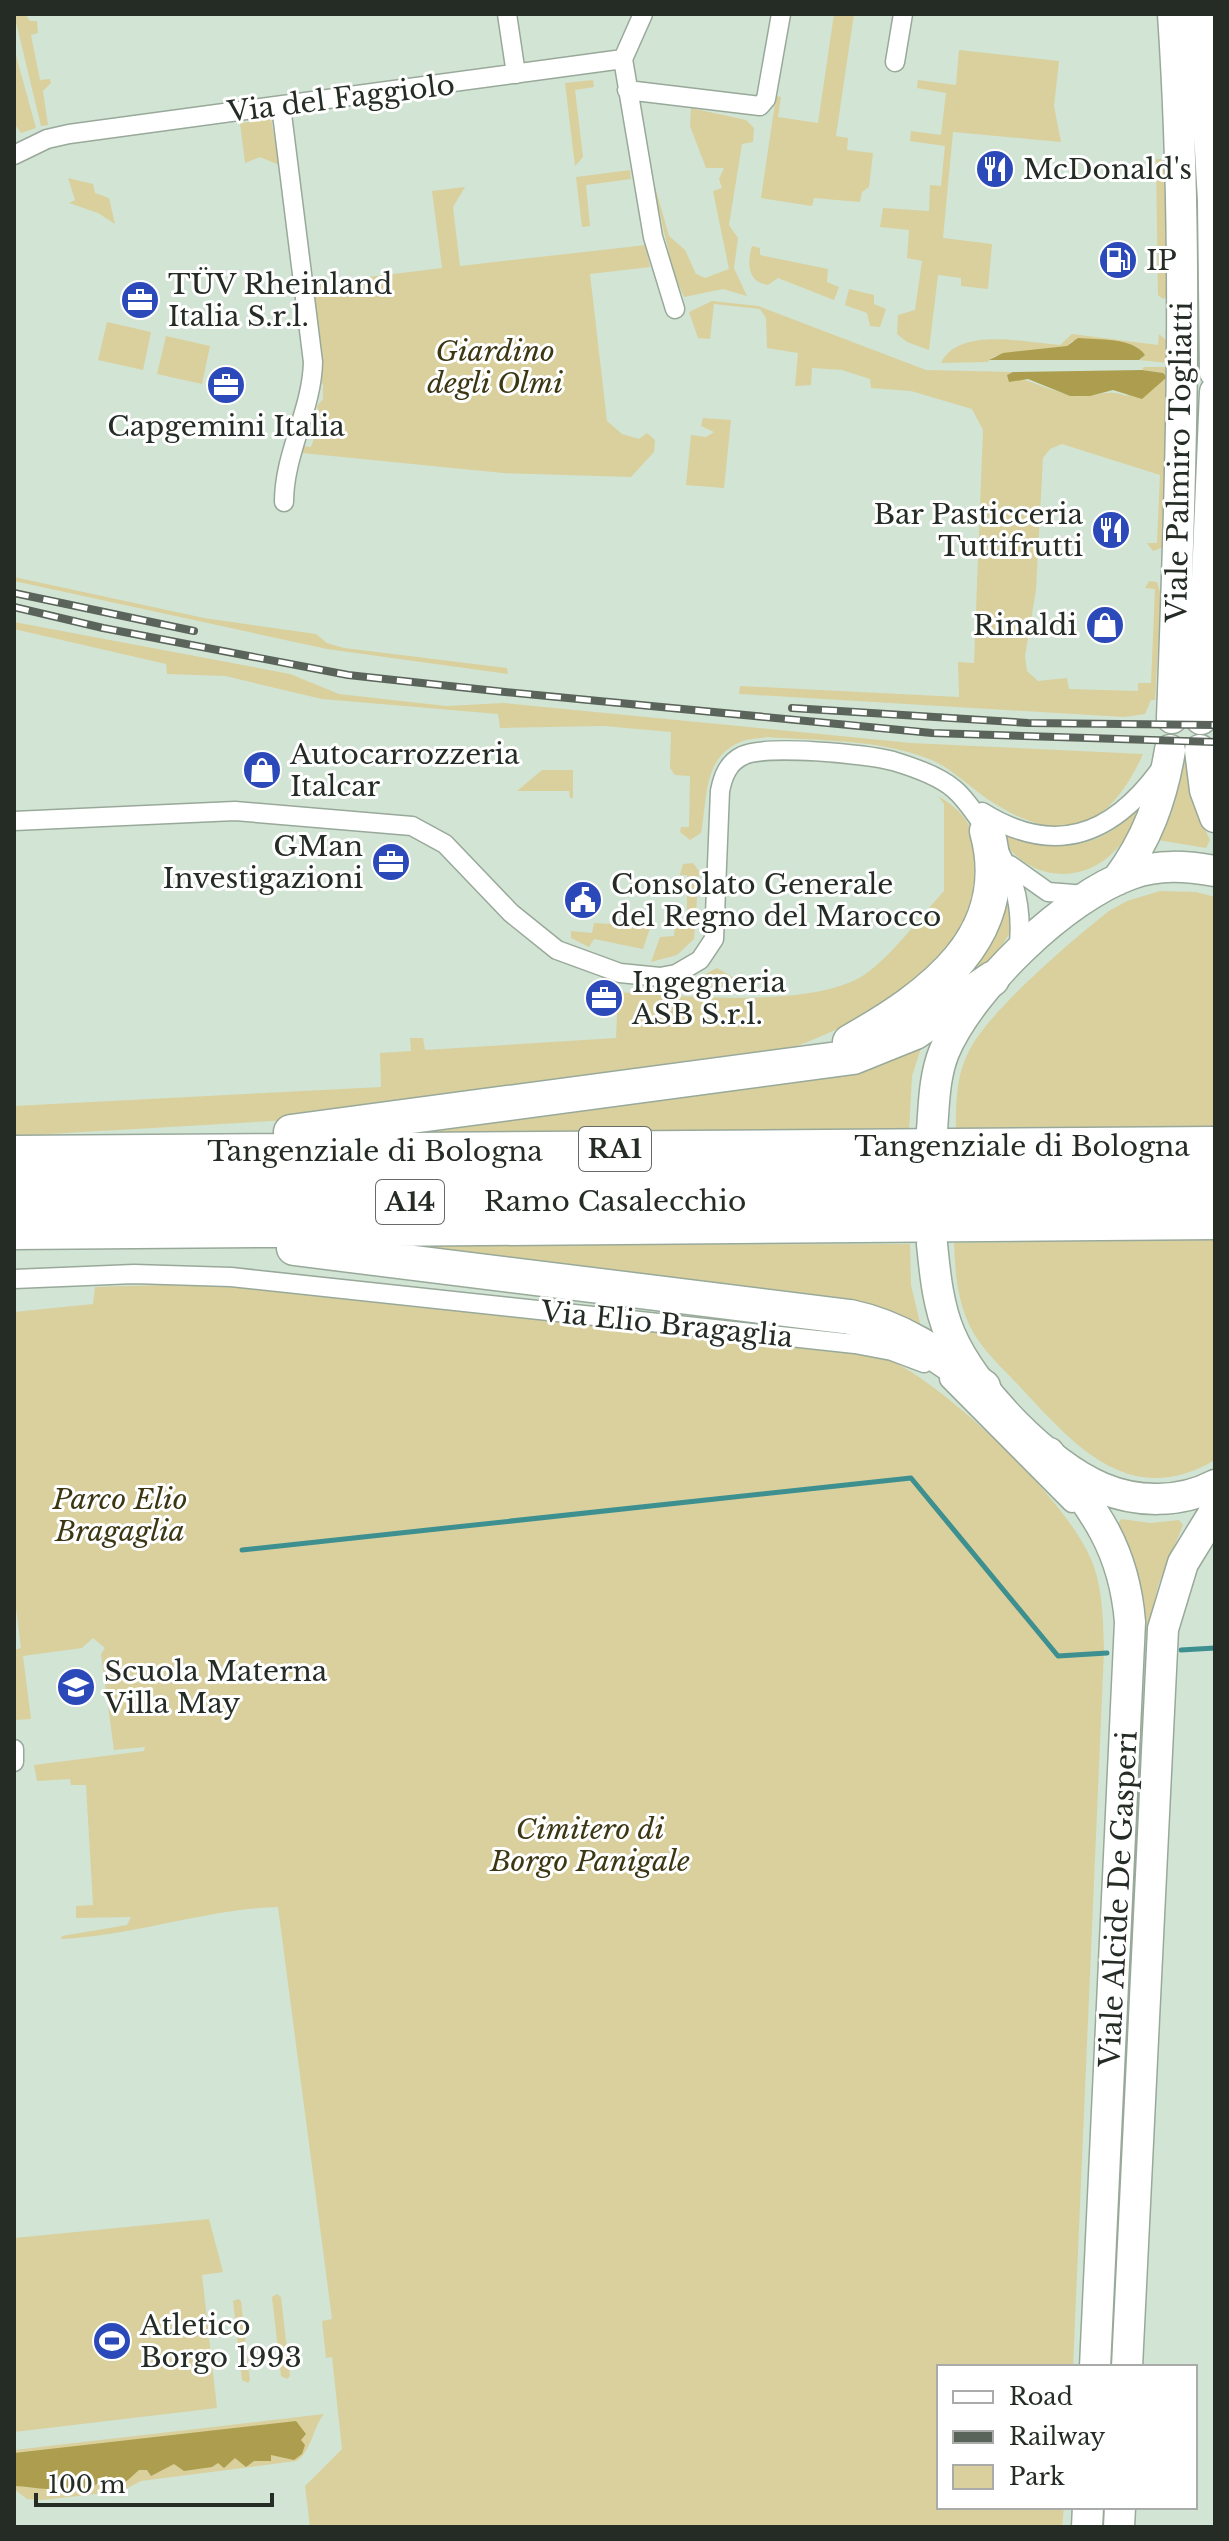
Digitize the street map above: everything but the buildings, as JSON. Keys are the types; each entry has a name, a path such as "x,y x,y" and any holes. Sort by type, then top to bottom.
{"highway":[{"path":"769,1069 832,1050 857,1038 905,1006 958,960 985,922 993,894 994,859 987,831"},
{"path":"14,1153 254,1136 394,1121 853,1057 893,1043 953,1009 992,979"},
{"name":"Tangenziale di Bologna","path":"14,1153 1215,1144"},
{"name":"Ramo Casalecchio","path":"14,1180 1215,1172"},
{"name":"Ramo Casalecchio","path":"14,1204 1215,1196"},
{"path":"14,1232 1215,1222"},
{"path":"14,1232 317,1250 850,1317 873,1322 914,1339 983,1387"}],"main road":[{"name":"Viale Palmiro Togliatti","path":"1173,14 1182,189 1186,719 1215,392"},
{"name":"Viale Palmiro Togliatti","path":"1202,14 1213,200 1215,372"},
{"path":"1200,750 1205,790 1215,817"},
{"path":"1105,887 1151,823 1163,790 1169,755"},
{"path":"932,1130 943,1055 958,1026 992,979 1018,953 1105,887 1156,867 1215,871"},
{"path":"932,1244 945,1319 960,1354 983,1387 1049,1453 1089,1482 1131,1497 1180,1497 1215,1485"},
{"name":"Viale Alcide De Gasperi","path":"1049,1453 1099,1516 1120,1560 1130,1622 1095,2365"},
{"name":"Viale Alcide De Gasperi","path":"1127,2365 1163,1629 1183,1563 1215,1511"}],"street":[{"path":"507,14 516,74"},
{"path":"643,14 623,59 656,251 675,309"},
{"path":"627,90 760,106 766,99 781,14"},
{"path":"895,62 903,14"},
{"name":"Via del Faggiolo","path":"14,155 47,139 69,134 623,59"},
{"path":"281,106 313,362 312,379 288,458 284,502"},
{"path":"14,821 235,811 412,826 445,844 546,943 596,965 651,977 685,970 700,960 711,947 716,929 720,791 728,767 745,754 769,749 889,760 943,781 967,803 991,818 1034,834 1078,834 1123,813 1169,755"},
{"path":"967,803 1007,861 1024,878 1048,892 1075,896 1105,887"},
{"path":"1007,861 1019,899 1018,953"},
{"name":"Via Elio Bragaglia","path":"14,1279 134,1274 289,1282 855,1344 907,1356 950,1379 1073,1503 1093,1532 1108,1561 1121,1611 1128,1680"},
{"path":"14,1749 14,1762"}],"green space":[{"path":"14,14 25,14 30,21 37,21 38,33 31,35 40,80 50,79 51,83 43,91 48,125 41,126"},
{"path":"834,14 854,14 836,136 848,138 847,150 873,153 869,187 862,192 860,202 814,198 812,206 761,198 776,96 781,97 778,117 818,123"},
{"path":"14,48 36,128 21,133 14,123"},
{"path":"959,50 1059,61 1054,106 1061,142 953,132 943,238 992,244 988,289 961,286 961,278 938,275 929,350 907,342 897,334 898,315 915,310 922,261 907,258 909,230 880,227 883,208 929,211 930,185 941,186 945,146 910,141 911,131 941,135 946,93 917,88 918,80 956,85"},
{"path":"593,80 594,87 575,90 583,157 575,166 565,83"},
{"path":"691,108 746,120 754,128 753,142 742,144 729,225 738,238 734,268 747,296 723,289 684,297 674,275 648,162 669,236 685,250 696,274 705,278 729,269 713,191 722,188 719,179 724,168 706,168 690,126"},
{"path":"271,119 279,165 260,157 245,163 240,123"},
{"path":"1156,159 1161,159 1164,165 1167,297 1163,299 1158,295"},
{"path":"630,170 631,179 586,185 590,226 582,227 576,177"},
{"path":"68,178 93,184 95,193 109,198 115,224 98,213 69,203 75,200"},
{"name":"Giardino degli Olmi","path":"465,187 453,207 460,266 646,245 650,267 590,274 607,421 622,434 639,439 647,433 655,440 654,452 631,477 503,473 302,453 302,446 311,447 316,433 323,428 317,406 323,399 323,384 320,381 312,284 442,268 432,191"},
{"path":"752,246 760,248 760,255 828,269 827,282 839,287 834,300 778,278 768,285 756,280 749,265"},
{"path":"849,289 874,295 874,304 886,309 880,327 870,326 867,313 845,305"},
{"path":"712,301 758,306 926,370 1013,372 1007,375 1075,396 1113,393 1126,396 1163,373 1142,370 1144,367 1170,367 1164,547 1153,551 1147,543 1157,543 1160,475 1062,444 1050,449 1043,458 1036,590 1025,656 1027,671 1038,681 1067,678 1069,689 1138,691 1138,683 1151,683 1155,589 1145,588 1149,581 1157,582 1161,595 1155,700 1151,700 1145,714 1124,717 739,694 740,686 959,697 958,662 974,663 983,430 972,409 911,391 871,388 870,379 842,370 812,368 811,385 795,386 798,353 767,348 766,318 760,309 714,304 710,339 698,338 689,312"},
{"path":"107,322 151,332 143,370 98,360"},
{"path":"1072,334 1158,345 1159,334 1167,341 1169,363 1139,360 1143,358 1072,341 1067,346 995,356 987,362 941,363 950,352 963,344 995,339 1060,345"},
{"path":"166,336 210,346 202,384 157,374"},
{"path":"703,418 731,420 724,488 686,485 691,435 706,437 714,432 701,426"},
{"path":"14,577 204,618 316,634 327,643 344,648 507,668 508,674 327,649 14,581"},
{"path":"14,622 290,674 339,694 446,706 504,703 911,743 1143,754 1129,780 1098,815 1080,824 1061,827 1039,824 1015,815 945,767 910,752 849,742 767,737 749,739 730,748 714,767 701,833 690,840 680,832 681,827 689,827 690,776 675,775 670,768 671,732 604,726 500,728 498,714 322,699 225,676 167,674 166,664 14,629"},
{"path":"1183,750 1187,750 1194,806 1210,840 1206,848 1158,840"},
{"path":"542,770 573,770 573,798 570,798 569,791 517,791"},
{"path":"938,796 965,818 977,848 974,903 969,920 935,963 891,999 843,1026 792,1048 290,1120 14,1136 14,1106 381,1087 380,1053 411,1051 410,1038 423,1038 425,1050 616,1038 618,992 745,998 812,993 841,986 864,975 886,957 944,891 944,804"},
{"path":"1142,806 1146,810 1117,848 1106,859 1078,872 1050,873 1036,869 1024,862 1003,840 1003,835 1060,846 1094,840 1126,821"},
{"path":"693,863 699,871 694,939 677,955 651,962 660,937 674,936 675,924 687,924 687,875 680,875 683,864"},
{"path":"1003,871 1013,928 999,950 965,981"},
{"path":"1160,891 1196,892 1215,897 1215,1129 956,1130 961,1070 969,1051 994,1017 1053,958 1109,911 1127,901"},
{"path":"594,923 650,928 643,949 594,939 589,947 571,938 571,931 592,933"},
{"path":"717,968 748,986 678,988"},
{"path":"923,1042 912,1076 909,1131 383,1137 736,1084 766,1087 793,1076"},
{"path":"1215,1240 1215,1460 1184,1474 1156,1478 1131,1475 1106,1465 1084,1450 985,1349 968,1322 959,1293 954,1243"},
{"path":"910,1244 911,1285 921,1327 414,1248 414,1245"},
{"path":"258,1286 851,1349 897,1364 927,1382 1011,1455 1062,1512 1081,1539 1093,1564 1102,1606 1104,1650 1073,2365 937,2365 937,2509 1064,2509 1062,2527 310,2527 305,2486 342,2449 332,2357 326,2358 322,2321 332,2319 278,1907 224,1912 116,1933 61,1939 62,1936 127,1925 131,1917 76,1918 76,1906 93,1905 86,1785 71,1785 70,1779 37,1781 34,1765 144,1751 145,1747 114,1750 101,1654 105,1648 93,1638 82,1648 23,1656 31,1719 15,1720 14,1650 21,1648 14,1592 14,1312 93,1304 95,1287"},
{"path":"1121,1519 1151,1523 1179,1520 1183,1525 1158,1586 1146,1636 1141,1635 1117,1526"},
{"name":"Atletico Borgo 1993","path":"209,2219 223,2272 202,2275 217,2408 14,2432 14,2238"},
{"path":"277,2294 281,2297 290,2376 287,2379 281,2376 272,2297"},
{"path":"233,2301 241,2301 248,2383 242,2380"},
{"path":"324,2414 305,2452 296,2461 141,2481 122,2491 43,2500 27,2499 14,2489 14,2450"}],"shaded area":[{"path":"1078,338 1124,342 1145,355 1139,360 989,360 1003,353 1067,346"},
{"path":"1142,370 1163,373 1167,377 1142,399 1113,390 1090,396 1070,396 1028,379 1009,382 1007,375 1013,372"},
{"path":"296,2421 306,2434 301,2440 305,2445 302,2454 294,2460 271,2455 271,2461 254,2461 246,2467 235,2458 224,2468 218,2463 212,2467 184,2471 174,2464 151,2476 147,2470 139,2470 119,2488 103,2480 89,2489 14,2486 14,2453"}],"waterway":[{"path":"242,1550 911,1478 1058,1656 1107,1653"},
{"path":"1181,1650 1215,1648"}],"railway":[{"path":"14,593 194,631"},
{"path":"14,607 103,628 348,675 932,733 1215,742"},
{"path":"792,708 1028,723 1215,725"}],"place":[{"name":"McDonald's","path":"995,169"},
{"name":"IP","path":"1118,260"},
{"name":"TÜV Rheinland Italia S.r.l.","path":"140,300"},
{"name":"Capgemini Italia","path":"226,385"},
{"name":"Bar Pasticceria Tuttifrutti","path":"1111,530"},
{"name":"Rinaldi","path":"1105,625"},
{"name":"Autocarrozzeria Italcar","path":"262,770"},
{"name":"GMan Investigazioni","path":"391,862"},
{"name":"Consolato Generale del Regno del Marocco","path":"583,900"},
{"name":"Ingegneria ASB S.r.l.","path":"604,998"},
{"name":"Scuola Materna Villa May","path":"76,1687"},
{"name":"Atletico Borgo 1993","path":"112,2341"}],"park label":[{"name":"Parco Elio Bragaglia","path":"120,1515"},
{"name":"Cimitero di Borgo Panigale","path":"590,1845"}]}
